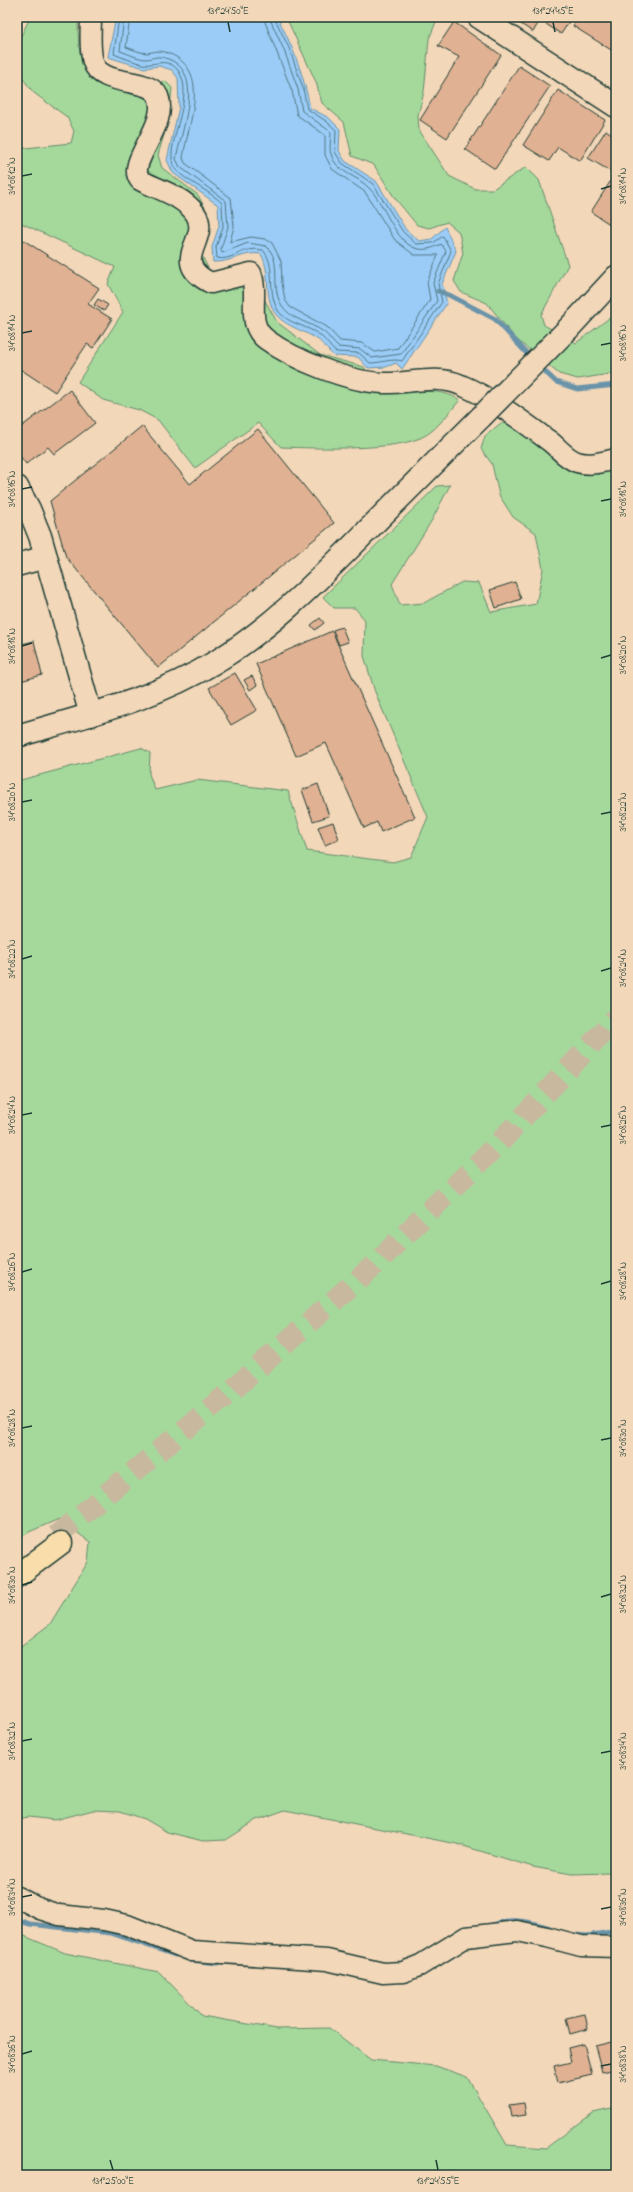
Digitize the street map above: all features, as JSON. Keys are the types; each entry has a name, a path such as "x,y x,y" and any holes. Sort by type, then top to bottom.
{"highway":[{"path":"17,1565 59,1539 17,1576"}],"street":[{"path":"91,17 91,52 94,64 97,68 109,77 152,90 158,95 160,106 159,119 153,136 136,167 136,175 140,180 183,201 195,213 199,229 191,258 193,271 202,279 211,283 251,273 254,282 253,322 257,332 267,341 301,358 358,380 382,383 444,380 459,384 478,393 507,411 550,441 566,456 576,461 594,464 616,459"},
{"path":"479,17 616,106"},
{"path":"17,736 91,715 143,697 217,661 254,636 296,602 568,329 616,277"},
{"path":"17,487 29,509 46,557 91,715"},
{"path":"17,565 46,557"},
{"path":"17,1897 40,1909 59,1915 104,1920 127,1925 192,1951 326,1960 383,1973 403,1972 419,1966 466,1937 474,1935 517,1931 548,1937 581,1946 616,1947"}],"green space":[{"path":"24,17 78,17 78,38 81,57 90,72 97,79 110,87 121,90 136,91 165,81 172,88 169,118 158,155 162,168 198,195 207,212 202,256 210,272 221,273 253,265 263,297 277,322 320,355 364,367 372,387 397,392 445,393 460,400 439,424 426,435 397,444 377,447 335,448 281,447 258,423 195,468 158,420 139,410 103,400 78,382 123,312 108,284 115,267 17,221 17,149 71,143 74,131 67,117 34,93 17,71 17,44 29,20"},
{"path":"286,17 438,17 429,39 424,92 418,115 419,130 449,176 475,189 493,189 526,167 539,180 568,265 541,315 544,325 576,343 616,313 616,373 578,379 559,374 515,338 487,303 461,292 454,281 463,253 459,232 447,222 429,228 417,225 394,197 374,165 352,156 344,122 322,103 316,82"},
{"path":"501,423 517,426 568,461 616,466 616,1870 610,1873 572,1874 533,1867 457,1844 285,1810 257,1820 226,1840 203,1841 167,1832 145,1819 120,1811 93,1810 55,1820 28,1817 17,1819 17,1649 50,1624 88,1562 90,1542 59,1519 29,1532 17,1540 17,781 141,748 150,753 149,774 155,790 197,780 288,791 307,851 393,862 411,857 428,817 375,692 364,656 365,620 355,608 334,608 323,597 437,486 450,485 432,520 392,584 400,605 424,603 462,582 479,583 491,612 536,604 543,569 536,533 513,517 499,495 492,464 481,449 485,436"},
{"path":"17,1933 65,1953 159,1972 202,2016 277,2029 329,2028 371,2060 436,2066 467,2077 507,2145 546,2148 593,2113 616,2108 616,2175 17,2175"}],"water":[{"path":"116,17 277,17 297,61 305,84 310,108 329,118 340,129 339,151 345,161 376,181 406,230 419,241 432,239 445,227 456,251 442,284 447,303 402,369 396,363 386,367 368,368 358,357 334,356 317,339 284,322 274,312 271,305 268,292 266,266 261,254 249,254 226,261 213,262 212,247 219,226 218,205 173,173 167,160 179,107 178,78 172,70 159,66 144,68 108,57"}],"building":[{"path":"510,17 572,17 561,34 540,20 533,32"},
{"path":"578,17 616,17 616,53 573,26"},
{"path":"454,22 501,55 447,138 420,120 459,57 438,46"},
{"path":"519,66 550,86 495,169 465,149"},
{"path":"558,90 605,120 580,161 558,147 549,161 523,145"},
{"path":"606,130 616,137 616,228 591,212 615,174 588,158"},
{"path":"17,236 99,288 88,304 112,319 93,348 87,344 55,392 17,367"},
{"path":"98,299 108,305 104,311 94,305"},
{"path":"70,390 95,423 54,454 48,447 26,464 17,452 17,430"},
{"path":"142,426 190,484 258,429 334,523 158,668 66,557 50,501"},
{"path":"515,582 521,599 496,608 490,590"},
{"path":"320,618 324,623 315,630 311,625"},
{"path":"342,627 348,642 339,645 333,630"},
{"path":"332,631 415,817 381,832 377,822 364,828 326,743 296,756 256,664"},
{"path":"34,641 42,675 17,682 17,645"},
{"path":"235,673 257,710 231,725 209,688"},
{"path":"252,676 257,685 250,690 244,680"},
{"path":"318,784 329,816 313,821 302,790"},
{"path":"333,822 339,839 325,845 318,827"},
{"path":"585,2014 588,2029 570,2034 566,2018"},
{"path":"616,2041 616,2069 602,2072 595,2046"},
{"path":"584,2044 592,2075 558,2083 554,2066 571,2062 568,2048"},
{"path":"524,2103 526,2115 511,2117 509,2105"}],"waterway":[{"path":"438,291 449,295 495,319 532,359"},
{"path":"539,366 556,382 577,389 616,385"},
{"path":"17,1920 30,1924 111,1933 175,1955"},
{"path":"492,1925 507,1921 521,1921 550,1928"},
{"path":"575,1935 587,1936 616,1931"},
{"path":"190,1960 218,1963"}],"tunnel":[{"path":"56,1536 229,1393 371,1268 499,1143 616,1018"}]}
